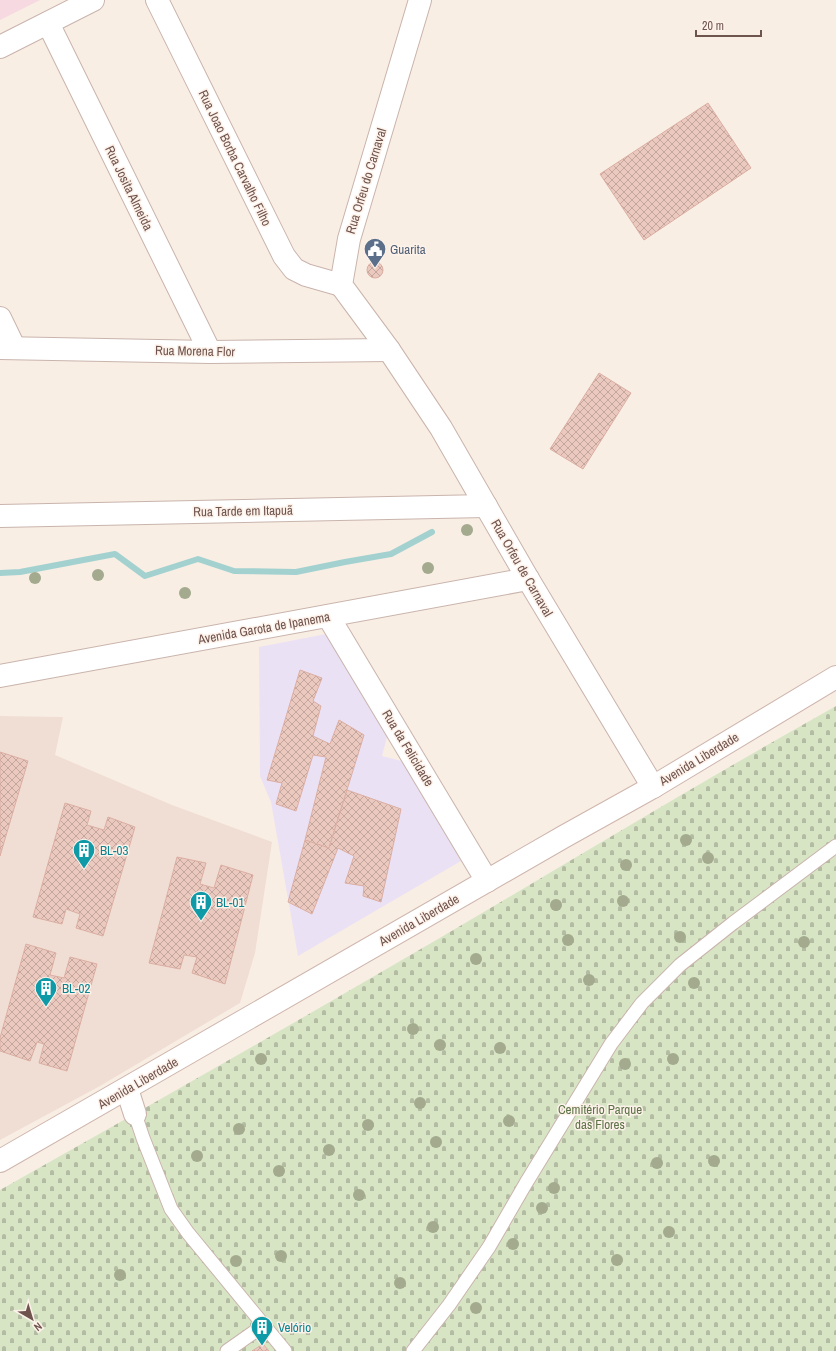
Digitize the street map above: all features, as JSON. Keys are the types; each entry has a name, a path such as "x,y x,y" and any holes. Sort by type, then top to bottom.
{"street":[{"path":"0,47 93,0"},
{"name":"Rua Joao Borba Carvalho Filho","path":"157,0 284,256 294,269 306,275 340,284"},
{"name":"Rua Orfeu do Carnaval","path":"340,284 349,239 420,0"},
{"name":"Rua Josita Almeida","path":"48,23 210,352"},
{"path":"340,284 389,350"},
{"path":"0,318 7,348"},
{"name":"Rua Morena Flor","path":"7,348 210,352 389,350"},
{"name":"Rua Orfeu de Carnaval","path":"389,350 441,428 528,579 653,787"},
{"name":"Rua Tarde em Itapuã","path":"0,516 486,506"},
{"name":"Avenida Garota de Ipanema","path":"0,676 528,579"},
{"name":"Rua da Felicidade","path":"328,616 487,881"},
{"name":"Avenida Liberdade","path":"0,1162 653,787 836,678"},
{"path":"127,1089 135,1114"}],"lane":[{"path":"413,1351 449,1305 489,1247 526,1183 611,1044 642,1003 680,965 733,923 836,846"},
{"path":"135,1114 171,1208 188,1233 285,1351"},
{"path":"227,1351 264,1325"}],"shaded area":[{"path":"0,0 40,0 0,20"},
{"path":"331,633 388,733 382,756 405,762 461,861 298,956 271,802 260,776 259,647"},
{"path":"0,716 63,717 55,755 172,805 272,842 255,953 240,1003 100,1086 0,1140"}],"green space":[{"name":"Cemitério Parque das Flores","path":"836,706 836,1351 0,1351 0,1190 165,1097 438,939 686,792"}],"building":[{"path":"708,103 751,168 644,240 600,174"},
{"name":"Guarita","path":"375,262 381,264 383,270 381,276 375,278 369,276 367,270 369,264"},
{"path":"599,373 631,393 583,469 550,449"},
{"path":"300,670 322,678 313,701 321,706 313,736 330,744 339,720 364,735 329,848 305,840 326,757 313,755 296,811 276,804 282,783 267,780"},
{"path":"0,752 28,761 0,856"},
{"path":"347,790 401,809 381,902 363,896 364,886 345,883 354,856 338,848 312,914 288,902 305,840 329,848"},
{"name":"BL-03","path":"65,803 91,811 87,825 104,830 108,817 135,827 103,936 76,928 80,914 66,909 62,924 33,917"},
{"name":"BL-01","path":"177,857 206,863 200,884 214,888 221,865 253,875 225,984 192,973 197,957 184,955 180,969 149,963"},
{"name":"BL-02","path":"26,944 56,953 50,975 64,978 70,957 97,964 67,1071 39,1063 44,1044 37,1042 30,1061 0,1051 0,1038"},
{"name":"Velório","path":"263,1344 269,1351 252,1351"}],"waterway":[{"path":"0,573 20,572 115,554 145,576 198,559 234,571 296,572 391,554 432,532"}],"place":[{"name":"Guarita","path":"375,268"},
{"name":"BL-03","path":"84,870"},
{"name":"BL-01","path":"201,922"},
{"name":"BL-02","path":"46,1008"},
{"name":"Velório","path":"262,1346"}]}
